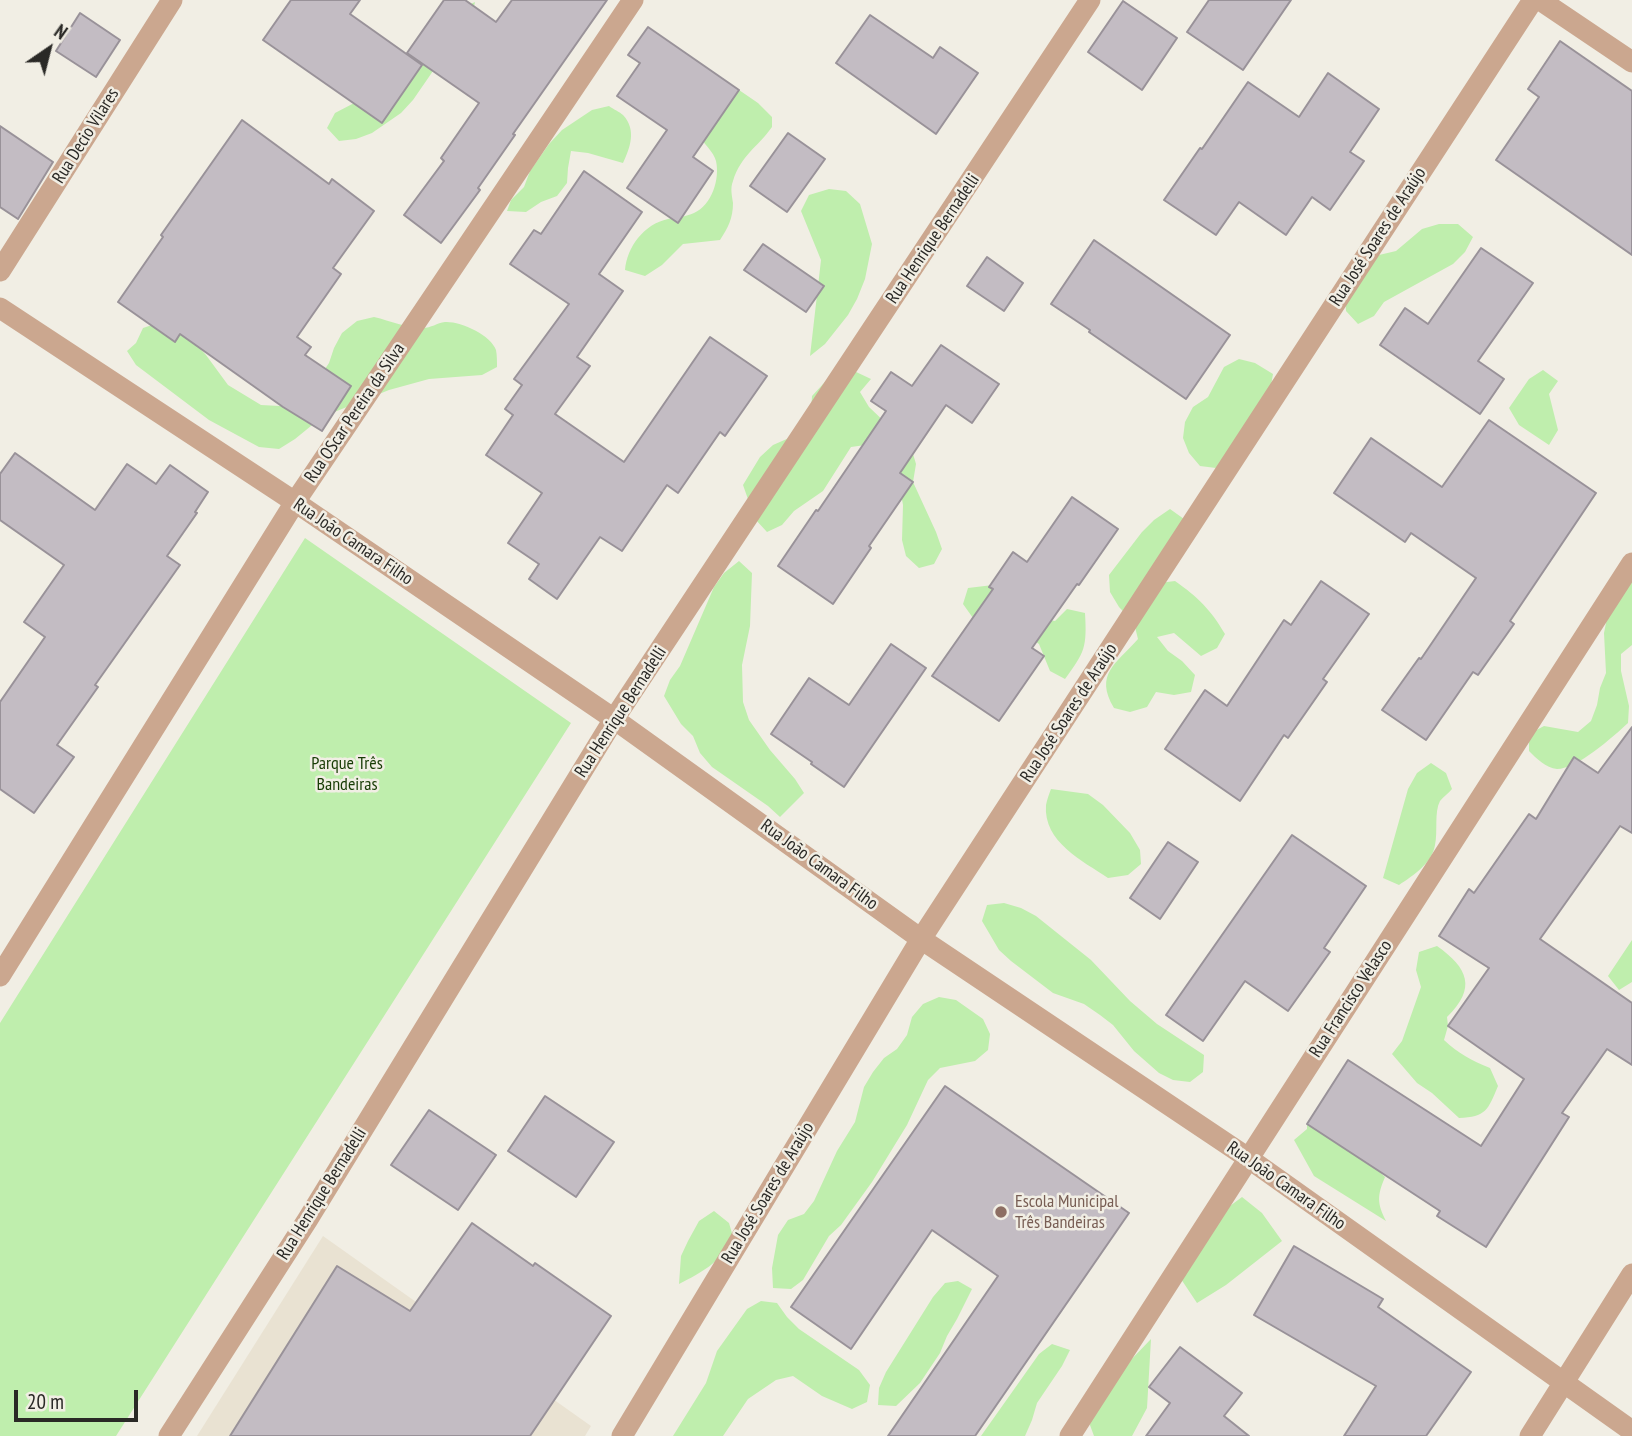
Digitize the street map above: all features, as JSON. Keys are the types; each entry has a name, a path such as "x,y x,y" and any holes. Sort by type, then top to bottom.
{"street":[{"name":"Rua Decio Vilares","path":"0,271 173,0"},
{"name":"Rua OScar Pereira da Silva","path":"0,976 295,502 633,0"},
{"name":"Rua Henrique Bernadelli","path":"169,1436 308,1219 614,719 1090,0"},
{"name":"Rua José Soares de Araújo","path":"622,1436 921,939 1533,0"},
{"path":"1540,0 1632,62"},
{"name":"Rua João Camara Filho","path":"0,307 295,502 614,719 921,939 1248,1158 1632,1431"},
{"name":"Rua Francisco Velasco","path":"1070,1436 1632,562"},
{"path":"1530,1436 1632,1274"}],"shaded area":[{"path":"323,1236 591,1426 585,1436 197,1436"}],"green space":[{"path":"475,2 471,20 401,113 372,133 339,141 327,128 335,113 383,88 414,64 439,38 458,10"},
{"path":"739,90 772,117 772,127 736,172 732,186 730,223 723,236 720,240 683,244 662,265 645,276 625,270 629,253 644,231 659,222 694,213 710,198 716,183 716,161 698,134 720,95"},
{"path":"609,106 623,115 630,127 630,145 623,163 571,151 567,183 557,196 526,212 507,211 511,200 524,187 530,171 562,130 592,110"},
{"path":"829,189 846,191 860,204 872,244 865,279 857,299 825,344 810,356 821,260 801,211 809,195"},
{"path":"1439,224 1458,224 1473,237 1465,252 1453,264 1384,302 1374,316 1358,324 1346,311 1345,293 1379,255 1396,251 1422,229"},
{"path":"374,317 417,328 445,322 466,326 482,334 493,344 497,367 482,375 429,379 389,390 322,417 279,449 259,447 209,420 136,365 127,351 136,343 143,328 161,322 193,341 228,385 261,405 280,406 298,403 329,363 342,333 357,321"},
{"path":"1239,359 1255,363 1273,374 1268,403 1216,468 1200,466 1189,453 1183,438 1185,422 1193,407 1208,397 1224,367"},
{"path":"1543,370 1558,381 1549,394 1558,430 1549,445 1519,425 1509,408 1529,379"},
{"path":"854,371 871,379 860,392 869,407 911,447 916,464 913,482 942,549 934,564 919,568 906,556 902,540 903,505 900,488 880,443 851,447 823,491 794,511 782,525 767,532 755,519 743,485 760,457 773,445 789,438 811,412 812,396 823,384 837,372"},
{"path":"1170,509 1184,519 1159,583 1175,581 1183,587 1209,611 1225,634 1217,648 1201,656 1174,633 1157,637 1168,651 1195,675 1191,692 1174,695 1156,692 1147,707 1130,712 1114,708 1106,686 1110,670 1138,639 1134,623 1110,592 1109,575 1142,532"},
{"name":"Parque Três Bandeiras","path":"305,538 571,723 116,1436 0,1436 0,1023"},
{"path":"739,561 752,573 750,626 742,665 743,702 749,720 804,793 780,817 712,767 700,753 693,736 681,724 664,696 714,587 724,573"},
{"path":"1632,561 1632,645 1621,654 1621,671 1629,706 1628,723 1574,764 1557,769 1549,767 1529,751 1529,734 1544,726 1578,732 1591,721 1606,673 1604,633 1608,613"},
{"path":"993,585 1037,618 1055,621 1067,609 1085,613 1086,634 1083,649 1065,679 1050,671 1039,644 1009,623 973,618 963,604 968,588"},
{"path":"1431,763 1446,773 1452,789 1438,806 1436,840 1430,857 1416,873 1399,885 1383,878 1408,789 1417,773"},
{"path":"1051,789 1088,794 1103,805 1130,833 1140,850 1141,864 1128,875 1108,878 1066,849 1051,830 1047,818 1046,805"},
{"path":"1004,903 1036,916 1091,960 1130,1001 1157,1024 1204,1055 1203,1072 1190,1082 1173,1080 1159,1073 1100,1015 1084,1004 1053,993 1011,961 999,950 982,921 987,905"},
{"path":"1632,940 1632,982 1619,990 1608,976"},
{"path":"1437,946 1456,962 1465,979 1462,997 1447,1017 1448,1026 1444,1040 1466,1056 1490,1068 1498,1086 1485,1111 1475,1116 1459,1118 1417,1083 1392,1054 1402,1041 1421,987 1416,970 1419,952"},
{"path":"939,997 956,1000 983,1019 990,1034 988,1050 975,1061 940,1068 928,1080 907,1125 872,1182 841,1225 829,1236 803,1280 791,1289 773,1288 772,1268 778,1235 788,1220 804,1214 814,1201 837,1151 855,1122 864,1087 873,1072 884,1058 897,1049 907,1035 912,1017 923,1004"},
{"path":"1307,1124 1348,1148 1385,1177 1379,1199 1386,1221 1314,1176 1294,1140 1307,1129"},
{"path":"1242,1197 1262,1213 1282,1241 1226,1285 1197,1303 1179,1276 1214,1218"},
{"path":"714,1211 729,1223 734,1240 710,1266 679,1284 681,1256 688,1241 699,1221"},
{"path":"958,1281 972,1289 940,1353 920,1383 896,1406 878,1405 879,1388 886,1372 933,1297 945,1283"},
{"path":"761,1301 777,1303 799,1329 859,1370 870,1385 867,1402 852,1409 822,1396 793,1376 776,1380 748,1399 723,1436 673,1436 706,1383 717,1351 747,1309"},
{"path":"1151,1339 1147,1408 1132,1436 1094,1436 1087,1417 1127,1364"},
{"path":"1052,1344 1070,1350 1037,1403 1025,1436 981,1436 1039,1354"}],"building":[{"path":"291,0 360,0 350,14 422,65 382,123 263,40"},
{"path":"444,0 465,0 496,22 512,0 607,0 513,134 515,135 478,188 480,190 441,243 404,215 444,161 441,158 479,103 407,53"},
{"path":"1209,0 1291,0 1243,70 1187,32"},
{"path":"1123,1 1177,38 1142,90 1088,52"},
{"path":"80,13 120,40 96,77 56,51"},
{"path":"870,15 933,58 940,47 978,73 936,134 836,63"},
{"path":"648,27 739,90 693,157 713,171 678,223 627,188 667,130 617,96 640,63 628,55"},
{"path":"1560,41 1632,91 1632,255 1496,160 1539,97 1528,89"},
{"path":"1328,73 1379,109 1350,152 1364,161 1330,210 1312,197 1286,235 1239,202 1216,235 1164,200 1248,82 1299,117"},
{"path":"242,120 329,184 332,179 374,211 333,268 341,274 297,337 311,347 305,355 351,386 322,431 283,407 180,334 175,342 118,302 163,237 161,235"},
{"path":"0,126 53,162 18,219 0,207"},
{"path":"788,133 825,159 787,212 750,186"},
{"path":"584,171 642,212 599,274 623,291 577,357 590,366 555,414 624,462 710,337 767,376 725,436 720,432 678,493 667,485 622,551 600,537 557,599 529,579 539,564 508,543 542,493 486,455 513,415 505,409 522,385 514,379 569,304 510,264 534,230 541,234"},
{"path":"1094,240 1230,335 1186,399 1051,304"},
{"path":"763,244 824,286 806,312 744,270"},
{"path":"1481,248 1533,283 1478,361 1504,379 1480,414 1380,345 1405,308 1428,324"},
{"path":"987,257 1023,283 1004,311 967,286"},
{"path":"941,345 999,384 972,423 946,405 900,473 913,482 833,604 778,566 886,411 871,401 891,372 912,386"},
{"path":"1489,420 1596,493 1510,621 1514,624 1478,675 1473,672 1426,740 1382,710 1419,658 1421,659 1476,578 1411,533 1405,542 1334,493 1371,438 1442,487"},
{"path":"15,453 95,510 127,464 156,484 170,465 208,492 167,556 180,565 95,685 98,687 57,745 74,757 34,813 0,789 0,702 45,637 24,622 64,565 0,520 0,474"},
{"path":"1072,497 1118,529 1032,648 1044,656 999,721 932,676 993,589 989,587 1013,552 1027,562"},
{"path":"1321,581 1369,614 1323,679 1327,682 1288,738 1284,735 1240,801 1165,749 1205,690 1227,706 1284,620 1291,625"},
{"path":"891,644 926,668 844,787 771,734 809,678 849,705"},
{"path":"1632,727 1632,833 1620,826 1540,939 1632,1003 1632,1065 1607,1049 1562,1113 1569,1117 1486,1247 1437,1216 1440,1211 1307,1124 1348,1060 1481,1146 1524,1079 1448,1026 1489,968 1439,936 1469,889 1474,893 1529,814 1536,819 1574,757 1598,773"},
{"path":"1292,835 1366,886 1324,948 1330,952 1288,1011 1245,981 1203,1041 1166,1015"},
{"path":"1168,842 1198,862 1160,919 1130,898"},
{"path":"945,1086 1129,1213 975,1436 888,1436 998,1276 932,1230 851,1349 791,1307"},
{"path":"545,1096 614,1142 576,1197 508,1151"},
{"path":"429,1110 496,1155 458,1210 391,1165"},
{"path":"472,1223 611,1316 530,1436 230,1436 337,1266 410,1311"},
{"path":"1294,1246 1383,1299 1378,1307 1471,1372 1426,1436 1344,1436 1376,1386 1254,1315"},
{"path":"1180,1347 1242,1393 1224,1416 1249,1436 1146,1436 1170,1403 1149,1387"}],"place":[{"name":"Escola Municipal Três Bandeiras","path":"1001,1212"}]}
